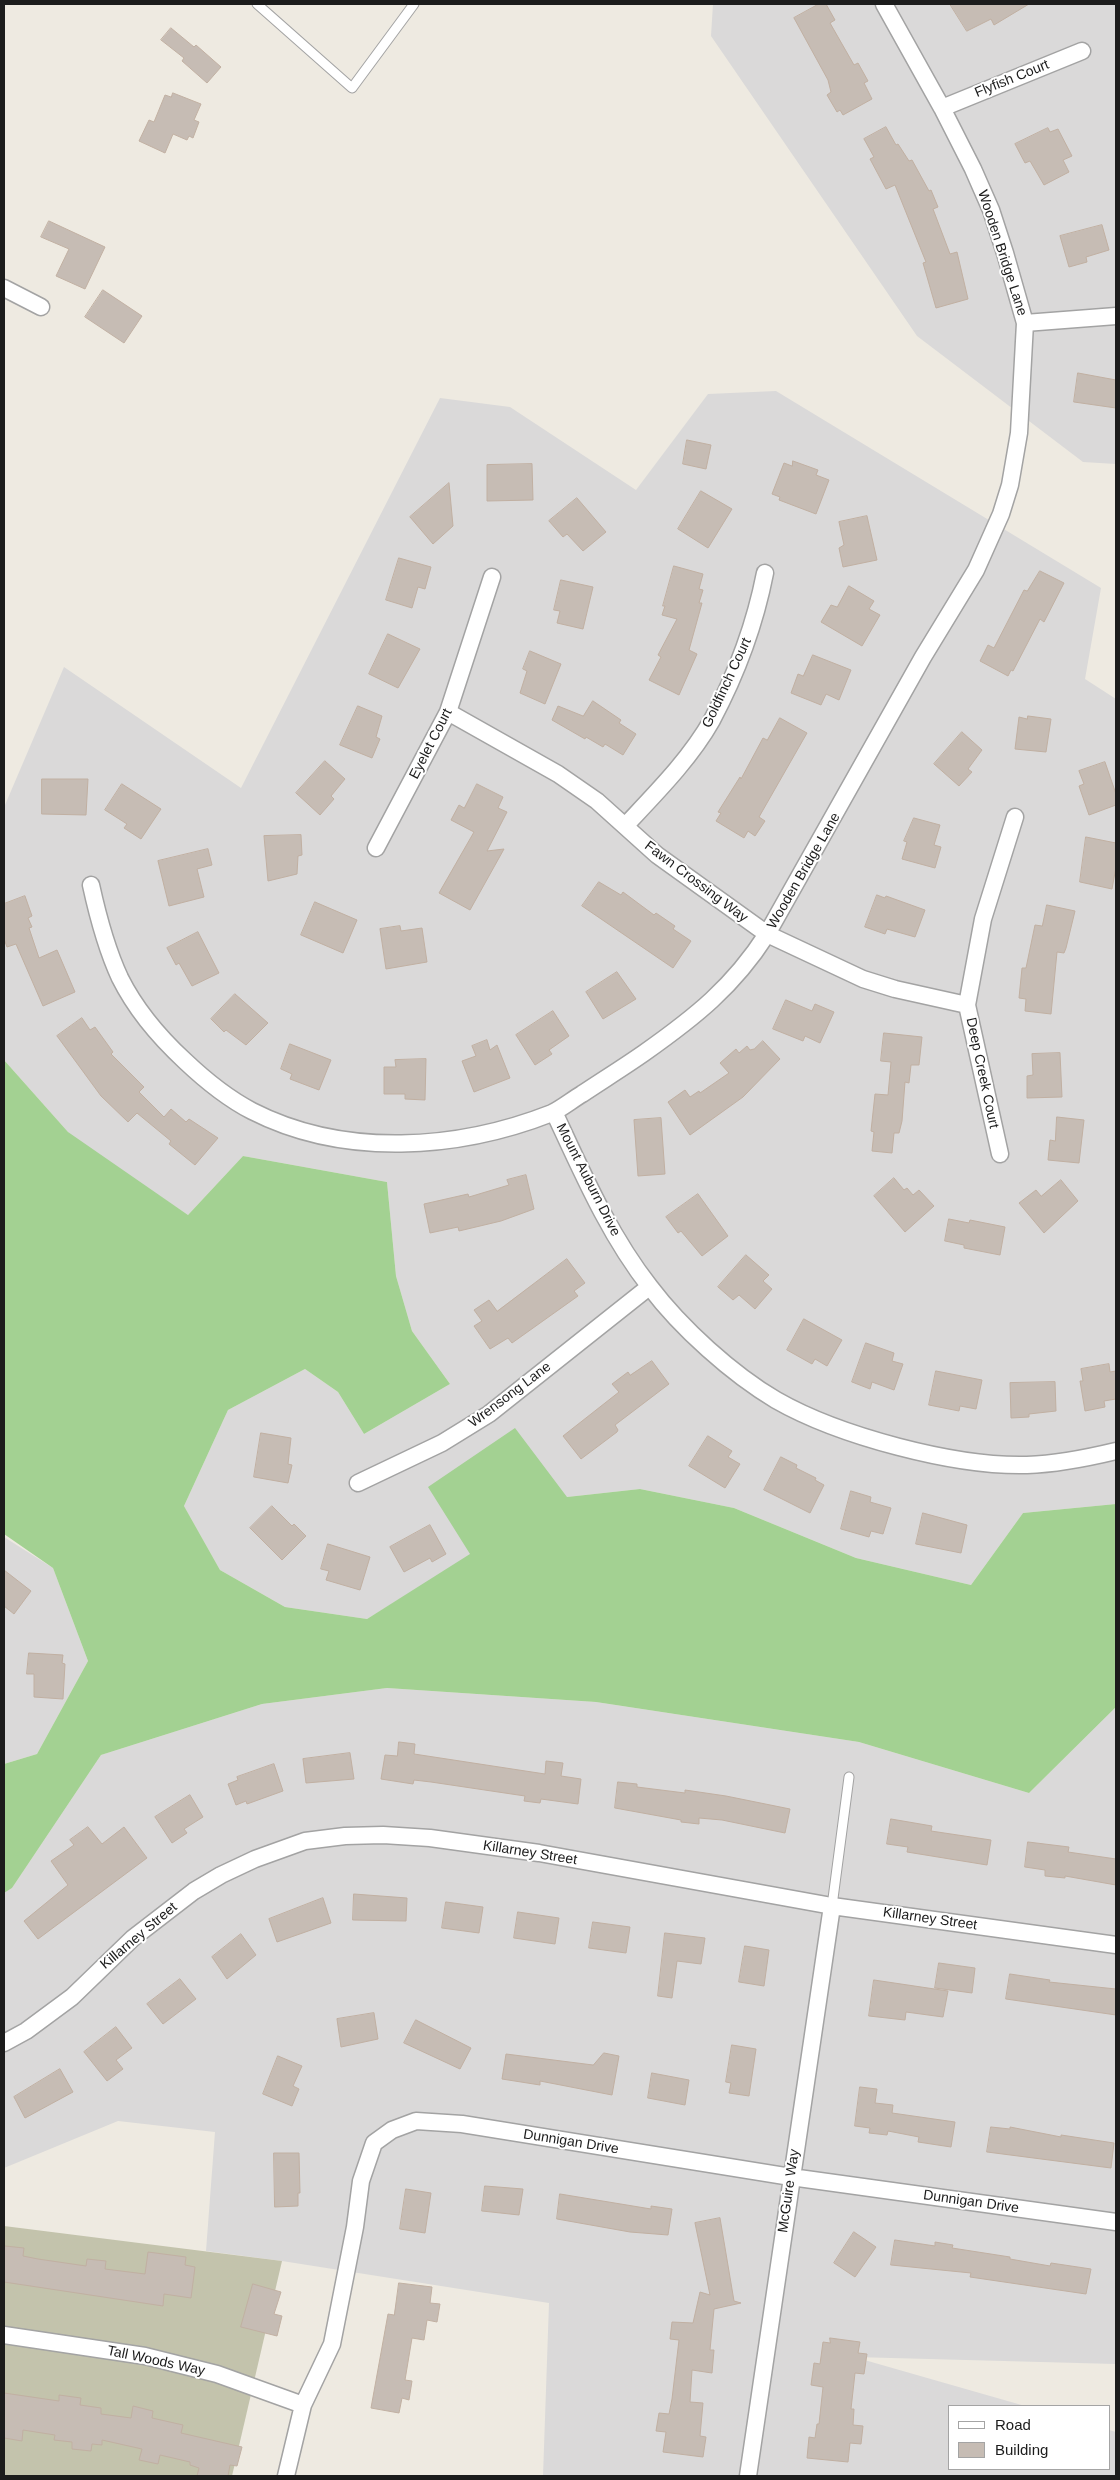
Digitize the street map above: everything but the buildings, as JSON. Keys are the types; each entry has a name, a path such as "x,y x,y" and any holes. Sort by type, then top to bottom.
{"street":[{"name":"Wooden Bridge Lane","path":"91,885 98,918 121,978 152,1028 197,1072 227,1096 252,1111 294,1128 330,1138 397,1144 430,1142 496,1130 554,1112 686,1023 738,976 767,934 923,657 976,570 1001,514 1010,485 1019,433 1025,323 991,210 942,108 884,4"},
{"name":"Flyfish Court","path":"942,108 1082,51"},
{"path":"4,288 41,307"},
{"path":"1025,323 1116,316"},
{"name":"Goldfinch Court","path":"626,826 666,782 712,720 744,649 758,609 765,573"},
{"name":"Eyelet Court","path":"376,848 448,712 492,577"},
{"name":"Fawn Crossing Way","path":"448,712 558,774 597,801 657,854 767,934 863,979 894,989 967,1005"},
{"name":"Deep Creek Court","path":"1000,1154 967,1005 983,919 1016,817"},
{"name":"Mount Auburn Drive","path":"554,1112 601,1212 649,1287 678,1320 745,1379 777,1400 854,1433 945,1457 994,1464 1028,1465 1073,1460 1116,1451"},
{"name":"Wrensong Lane","path":"358,1483 442,1443 489,1414 649,1287"},
{"name":"Killarney Street","path":"4,2042 26,2031 72,1997 133,1938 194,1891 221,1875 255,1859 305,1841 383,1835 430,1838 540,1853 832,1906 1116,1945"},
{"name":"McGuire Way","path":"748,2476 832,1906"},
{"name":"Dunnigan Drive","path":"286,2476 303,2406 332,2344 355,2227 361,2181 368,2158 374,2143 392,2130 416,2121 462,2124 791,2177 1116,2222"},
{"name":"Tall Woods Way","path":"4,2335 145,2356 217,2374 303,2406"}],"lane":[{"path":"257,4 352,88 414,4"},
{"path":"832,1906 849,1777"}],"shaded area":[{"path":"713,4 1116,4 1116,464 1083,462 917,336 711,36"},
{"path":"776,391 1101,588 1085,679 1116,699 1116,1504 1023,1513 971,1585 856,1558 734,1508 640,1489 567,1497 367,1619 285,1607 220,1570 184,1506 228,1410 305,1369 338,1392 364,1434 450,1384 412,1331 396,1276 387,1182 243,1156 188,1215 75,1140 4,1060 5,805 64,667 241,788 440,398 510,407 636,490 708,394"},
{"path":"4,1537 53,1568 88,1661 37,1754 4,1764"},
{"path":"387,1688 596,1702 859,1742 1029,1793 1116,1707 1116,2364 854,2357 1022,2405 948,2405 948,2470 1110,2470 1110,2430 1116,2432 1116,2476 543,2476 549,2303 282,2261 206,2251 215,2132 118,2121 4,2168 4,1893 12,1888 101,1755 262,1704"},
{"path":"4,2226 282,2261 232,2476 4,2476"}],"green space":[{"path":"4,1060 68,1132 188,1215 243,1156 387,1182 396,1276 412,1331 450,1384 364,1434 338,1392 305,1369 228,1410 184,1506 220,1570 285,1607 367,1619 470,1554 428,1487 515,1428 567,1497 640,1489 734,1508 856,1558 971,1585 1023,1513 1116,1504 1116,1707 1029,1793 859,1742 596,1702 387,1688 262,1704 101,1755 12,1888 4,1893 4,1764 37,1754 88,1661 53,1568 4,1534"}]}
